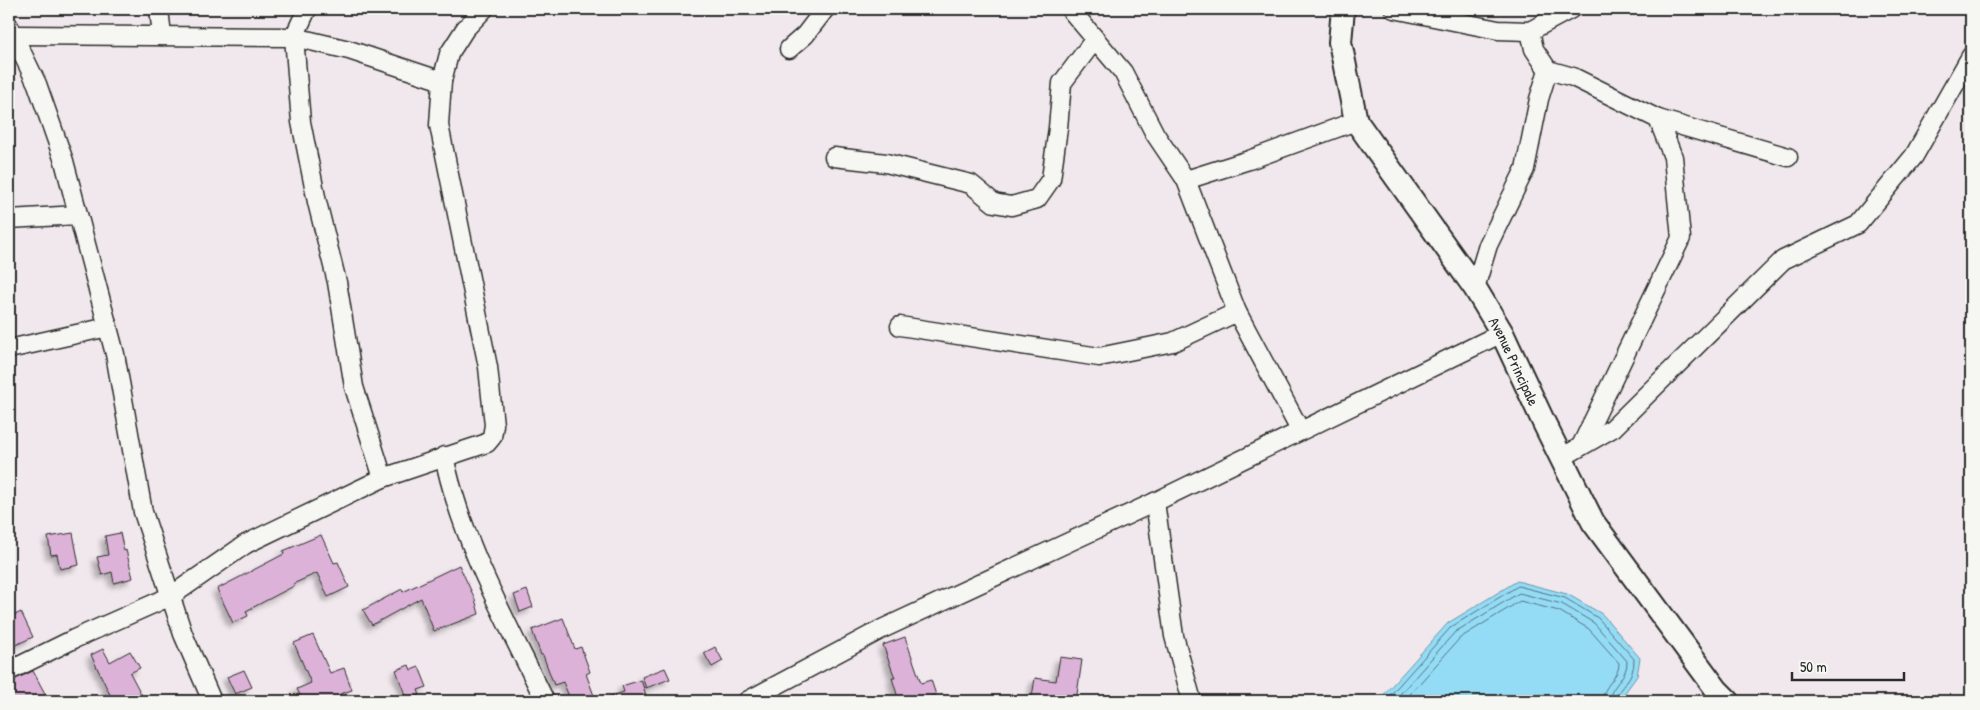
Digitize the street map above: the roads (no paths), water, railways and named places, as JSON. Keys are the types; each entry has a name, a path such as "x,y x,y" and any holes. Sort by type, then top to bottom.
{"street":[{"path":"159,9 162,36"},
{"path":"307,9 294,37 301,122 317,202 337,282 354,387 383,478"},
{"path":"9,671 74,639 171,596 246,544 383,478 487,443 492,437 494,425 488,367 439,125 442,81 449,54 464,29 484,9"},
{"path":"788,50 804,35 825,9"},
{"path":"1070,9 1123,72 1155,134 1186,180 1237,312 1300,430"},
{"name":"Avenue Principale","path":"1343,9 1340,42 1356,121 1475,288 1502,332 1593,522 1717,690 1728,701"},
{"path":"1394,9 1498,30 1530,31 1571,9"},
{"path":"212,701 183,634 143,512 115,354 64,161 37,84 11,31 162,36 294,37 349,50 442,81"},
{"path":"1530,31 1534,49 1548,70 1573,77 1658,118 1788,157"},
{"path":"834,157 886,163 971,184 994,203 1011,206 1038,199 1051,179 1062,83 1095,39"},
{"path":"1561,458 1582,444 1613,428 1783,260 1858,224 1914,156 1971,56"},
{"path":"1475,288 1488,245 1525,169 1539,99 1548,70"},
{"path":"1582,444 1681,238 1673,157 1658,118"},
{"path":"1186,180 1250,160 1356,121"},
{"path":"9,219 78,215"},
{"path":"900,326 1099,357 1173,342 1237,312"},
{"path":"9,349 108,327"},
{"path":"747,701 882,629 1155,502 1502,332"},
{"path":"444,456 453,492 479,564 545,701"},
{"path":"1155,502 1174,636 1192,701"}],"water":[{"path":"1517,581 1567,594 1602,614 1640,658 1637,676 1619,701 1378,701 1448,623"}]}
